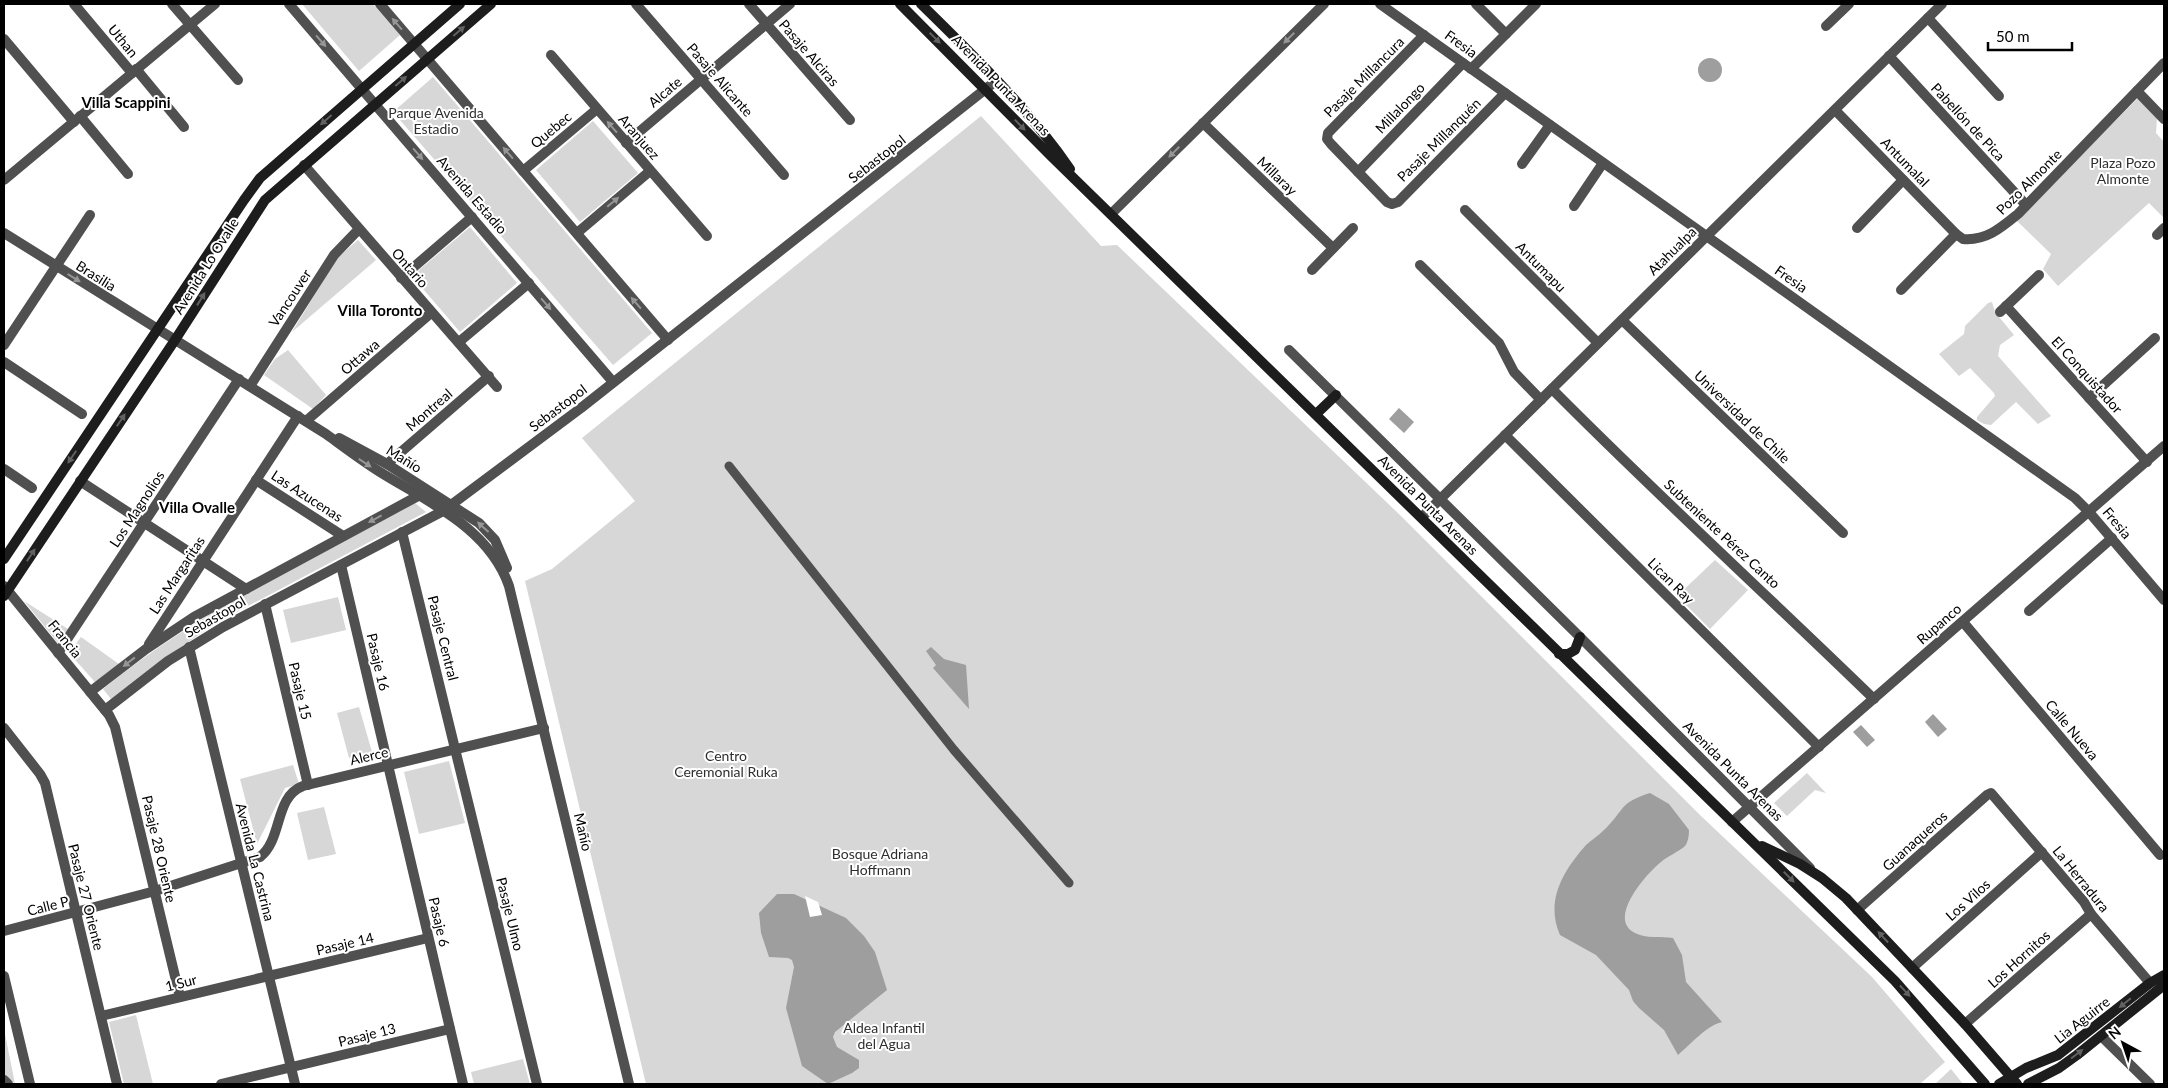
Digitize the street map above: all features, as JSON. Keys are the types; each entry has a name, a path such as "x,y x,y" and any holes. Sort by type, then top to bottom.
{"main road":[{"name":"Avenida Lo Ovalle","path":"4,559 260,178 460,4"},
{"name":"Avenida Lo Ovalle","path":"5,591 175,340 259,207 304,165 491,4"},
{"name":"Avenida Punta Arenas","path":"900,4 1082,186 1422,517 1559,654 1755,842 1895,980 1985,1084"},
{"name":"Avenida Punta Arenas","path":"921,4 997,80 1044,134 1082,186"},
{"path":"1316,414 1336,395"},
{"path":"1559,654 1568,654 1575,650 1580,637"},
{"name":"Avenida Punta Arenas","path":"1755,842 1795,861 1834,888 1966,1024 2014,1080"},
{"name":"Lia Aguirre","path":"1999,1084 2014,1080 2030,1066 2058,1055 2150,983 2164,975"},
{"name":"Lia Aguirre","path":"2028,1084 2059,1068 2164,984"}],"street":[{"name":"Uthan","path":"74,4 184,127"},
{"path":"172,4 238,80"},
{"path":"4,180 216,4"},
{"name":"Avenida Estadio","path":"289,4 363,88 613,382"},
{"path":"380,4 668,340"},
{"name":"Pasaje Alicante","path":"636,4 784,175"},
{"name":"Pasaje Alciras","path":"749,4 850,120"},
{"name":"Alcate","path":"626,143 790,4"},
{"path":"1111,214 1324,4"},
{"name":"Fresia","path":"1380,4 2067,492 2089,512 2164,600"},
{"path":"1476,4 1506,34"},
{"name":"Millalongo","path":"1358,172 1467,66 1506,34 1536,4"},
{"path":"1826,26 1849,4"},
{"name":"Atahualpa","path":"1422,517 1942,4"},
{"path":"1928,18 1999,96"},
{"name":"Pasaje Millancura","path":"1358,172 1328,139 1328,133 1424,35"},
{"path":"4,38 128,174"},
{"name":"Aranjuez","path":"551,55 707,236"},
{"name":"Pabellón de Pica","path":"1889,56 2026,205"},
{"name":"Pozo Almonte","path":"1956,234 1966,239 1991,234 2003,227 2164,63"},
{"name":"Sebastopol","path":"105,710 189,647 265,604 447,507 668,340 997,80"},
{"path":"2137,91 2164,119"},
{"name":"Pasaje Millanquén","path":"1358,172 1387,202 1392,204 1398,202 1505,93"},
{"name":"Quebec","path":"523,171 597,109"},
{"name":"Antumalal","path":"1835,110 1956,234"},
{"name":"Millaray","path":"1203,123 1333,248"},
{"path":"1522,164 1550,125"},
{"path":"1574,206 1603,163"},
{"name":"Ontario","path":"304,165 451,336 459,342 498,387"},
{"path":"577,233 650,171"},
{"path":"1857,228 1903,180"},
{"name":"Antumapu","path":"1464,210 1598,343"},
{"path":"4,345 90,215"},
{"path":"401,278 472,217"},
{"path":"1312,270 1353,228"},
{"name":"Vancouver","path":"250,386 334,255 359,229"},
{"name":"Brasilia","path":"4,233 175,340"},
{"path":"1901,290 1956,234"},
{"path":"1420,265 1499,343 1514,372 1541,400"},
{"name":"El Conquistador","path":"2039,275 2003,309 2089,398 2147,462"},
{"path":"459,342 529,283"},
{"name":"Ottawa","path":"302,419 431,313"},
{"name":"Universidad de Chile","path":"1622,320 1843,533"},
{"path":"2089,398 2155,338"},
{"name":"Mañío","path":"175,340 326,434 363,462 418,496 479,522 495,540 507,568 509,586 629,1084"},
{"name":"Avenida Punta Arenas","path":"1289,350 1580,637 1816,874"},
{"path":"4,362 82,414"},
{"name":"Montreal","path":"388,464 488,376"},
{"name":"Los Magnolios","path":"58,653 239,379"},
{"name":"Subteniente Pérez Canto","path":"1552,389 1703,538 1749,578 1874,699"},
{"name":"Las Margaritas","path":"146,649 256,480 302,419"},
{"name":"Mañío","path":"326,434 345,440 388,464 447,507"},
{"name":"Lican Ray","path":"1505,436 1818,747"},
{"name":"Rupanco","path":"1732,822 2164,446"},
{"path":"729,466 954,750 1069,883"},
{"path":"4,470 32,488"},
{"name":"Las Azucenas","path":"256,480 343,536"},
{"path":"80,481 246,589"},
{"name":"Sebastopol","path":"90,692 146,649 194,617 418,496"},
{"name":"Pasaje Central","path":"402,532 456,751"},
{"path":"2028,611 2112,538"},
{"name":"Pasaje 16","path":"341,565 388,766"},
{"name":"Francia","path":"5,591 105,710"},
{"name":"Pasaje 15","path":"265,604 308,785"},
{"name":"Calle Nueva","path":"1963,622 2160,855"},
{"name":"Avenida La Castrina","path":"189,647 295,1084"},
{"name":"Pasaje 28 Oriente","path":"105,710 115,727 180,997"},
{"name":"Pasaje 27 Oriente","path":"4,728 40,774 44,783 117,1084"},
{"name":"Alerce","path":"241,863 260,857 267,850 287,799 295,790 308,785 456,751 544,728"},
{"name":"Pasaje Ulmo","path":"456,751 537,1084"},
{"name":"Pasaje 6","path":"388,766 463,1084"},
{"name":"La Herradura","path":"1991,793 2150,983"},
{"name":"Guanaqueros","path":"1857,910 1991,793"},
{"name":"Los Vilos","path":"1912,968 2042,852"},
{"name":"Calle P","path":"4,931 155,891 241,863"},
{"name":"Los Hornitos","path":"1966,1024 2091,914"},
{"name":"Pasaje 14","path":"268,976 428,938"},
{"path":"4,976 30,1084"},
{"name":"1 Sur","path":"101,1016 268,976"},
{"name":"Pasaje 13","path":"221,1084 450,1029"},
{"path":"2101,1036 2150,1084"},
{"path":"4,1080 8,1084"}],"green space":[{"path":"302,4 373,4 400,35 359,71"},
{"name":"Parque Avenida Estadio","path":"433,77 652,333 613,365 393,112"},
{"name":"Plaza Pozo Almonte","path":"2138,98 2157,117 2156,133 2164,142 2164,218 2149,203 2058,286 2043,269 2051,254 2016,220"},
{"path":"981,116 1101,246 1117,245 1400,515 1701,816 1872,977 1945,1062 1920,1084 646,1084 525,581 552,569 635,501 582,438"},
{"path":"593,121 638,173 580,222 536,170"},
{"path":"470,227 517,283 460,332 412,276"},
{"path":"358,240 376,260 292,332 337,258"},
{"path":"1992,302 1995,312 2014,335 2000,345 1998,356 2051,416 2038,424 2016,402 1991,425 1977,420 1977,417 1995,396 1994,393 1970,368 1959,376 1939,354 1964,334 1965,326 1988,303"},
{"path":"288,350 326,395 313,409 264,375 275,359"},
{"path":"415,503 426,512 216,623 111,699 103,689 176,635 215,611 254,588"},
{"path":"1715,560 1748,590 1710,629 1677,596"},
{"path":"338,597 346,630 291,643 283,610"},
{"path":"24,601 68,629 58,643"},
{"path":"81,637 119,664 95,682 69,653"},
{"path":"359,707 372,752 349,758 337,713"},
{"path":"449,761 465,823 419,834 404,772"},
{"path":"293,765 299,784 285,788 257,844 240,779"},
{"path":"1807,773 1826,793 1815,790 1787,816 1774,803"},
{"path":"324,807 336,854 308,860 297,813"},
{"path":"136,1015 153,1084 124,1084 109,1022"},
{"path":"4,1029 15,1084 4,1074"},
{"path":"523,1059 530,1084 474,1084 471,1072"},
{"path":"1951,1069 1963,1084 1935,1084"}],"shaded area":[{"path":"1710,58 1715,59 1721,65 1721,75 1715,81 1710,82 1705,81 1699,75 1698,70 1699,65 1705,59"},
{"path":"1399,408 1414,422 1404,433 1389,419"},
{"path":"931,647 944,659 966,665 969,709 933,668 936,665 926,651"},
{"path":"1933,714 1947,729 1938,737 1925,722"},
{"path":"1861,725 1875,740 1867,747 1853,732"},
{"path":"1650,793 1669,804 1689,830 1688,837 1684,847 1661,862 1647,876 1632,896 1625,918 1627,926 1635,933 1644,936 1673,938 1682,955 1686,982 1722,1022 1704,1031 1678,1055 1664,1030 1639,1008 1633,1001 1629,990 1596,955 1560,935 1556,922 1556,898 1559,887 1570,865 1586,845 1611,823 1627,804"},
{"path":"777,894 794,894 846,918 864,936 875,952 887,990 835,1032 833,1037 837,1047 859,1060 859,1068 828,1084 802,1066 786,1008 794,967 792,960 769,957 761,933 759,913"}],"pier":[{"path":"805,896 818,902 822,915 810,917"}],"district":[{"name":"Villa Scappini","path":"126,103"},
{"name":"Villa Toronto","path":"380,311"},
{"name":"Villa Ovalle","path":"197,508"}],"park label":[{"name":"Centro Ceremonial Ruka","path":"726,764"},
{"name":"Bosque Adriana Hoffmann","path":"880,862"},
{"name":"Aldea Infantil del Agua","path":"884,1036"}]}
